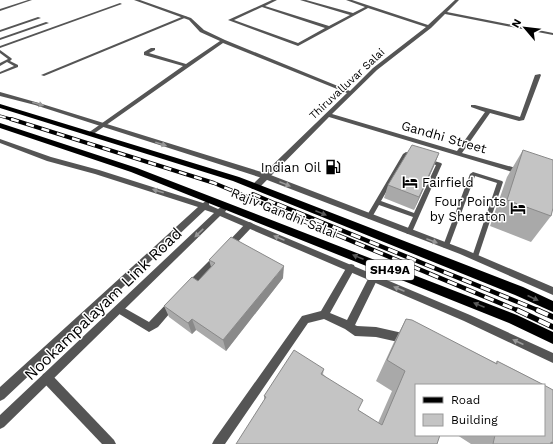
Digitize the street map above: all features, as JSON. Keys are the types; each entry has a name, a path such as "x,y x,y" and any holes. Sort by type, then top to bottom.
{"main road":[{"name":"Rajiv Gandhi Salai","path":"0,106 27,113 236,179 518,291 553,307"},
{"name":"Rajiv Gandhi Salai","path":"0,125 134,170 223,209 513,319 553,338"}],"street":[{"path":"136,0 193,21 202,31 223,41 351,93"},
{"path":"275,0 230,20 298,45 370,6"},
{"path":"302,0 353,14"},
{"path":"348,0 370,6 429,27"},
{"name":"Thiruvalluvar Salai","path":"255,187 375,69 429,27 457,0"},
{"path":"262,6 329,28"},
{"path":"445,13 553,34"},
{"path":"90,134 223,41"},
{"path":"153,49 146,54 187,66"},
{"path":"473,106 519,119 522,118 538,75"},
{"path":"0,94 37,104 265,176 475,257 553,291"},
{"path":"458,154 489,111"},
{"name":"Gandhi Street","path":"328,115 531,174"},
{"path":"0,140 49,159 207,202"},
{"name":"Nookampalayam Link Road","path":"0,395 207,202"},
{"path":"223,209 249,225 467,318 553,358"},
{"name":"Nookampalayam Link Road","path":"0,423 223,209"},
{"path":"119,309 143,325 149,327 154,324 249,225"},
{"path":"324,315 351,268"},
{"path":"349,326 374,278"},
{"path":"218,444 305,319 324,315 349,326 355,331 376,332 417,341"},
{"path":"47,378 110,444"}],"lane":[{"path":"0,10 31,0"},
{"path":"0,47 121,4"},
{"path":"0,31 39,18"},
{"path":"43,75 186,18"},
{"path":"0,39 47,23"},
{"path":"0,51 10,58 0,65"},
{"path":"0,73 17,66 7,61"},
{"path":"369,217 406,154 439,164 409,232"},
{"path":"446,246 473,174 500,182 475,257"},
{"path":"377,202 416,216"}],"building":[{"name":"Fairfield","path":"412,145 439,153 419,197 388,185"},
{"path":"523,150 553,160 553,208 551,216 507,200"},
{"path":"231,237 284,266 223,340 192,319 188,323 164,306 192,277 198,281 215,263 209,260"},
{"path":"406,319 412,320 497,364 497,361 542,384 415,384 415,436 440,436 437,444 236,444 266,397 264,396 294,350 324,369 321,374 363,400 358,410 382,425 405,371 387,360"},
{"path":"545,386 553,390 553,443 493,444 495,436 545,436"}],"railway":[{"path":"0,116 14,120"},
{"path":"11,119 214,183 266,205"},
{"path":"253,194 279,205"},
{"path":"263,204 519,311"},
{"path":"277,204 540,311"},
{"path":"517,310 553,327"},
{"path":"537,310 553,317"}],"place":[{"name":"Indian Oil","path":"333,167"},
{"name":"Fairfield","path":"410,182"},
{"name":"Four Points by Sheraton","path":"518,208"}]}
